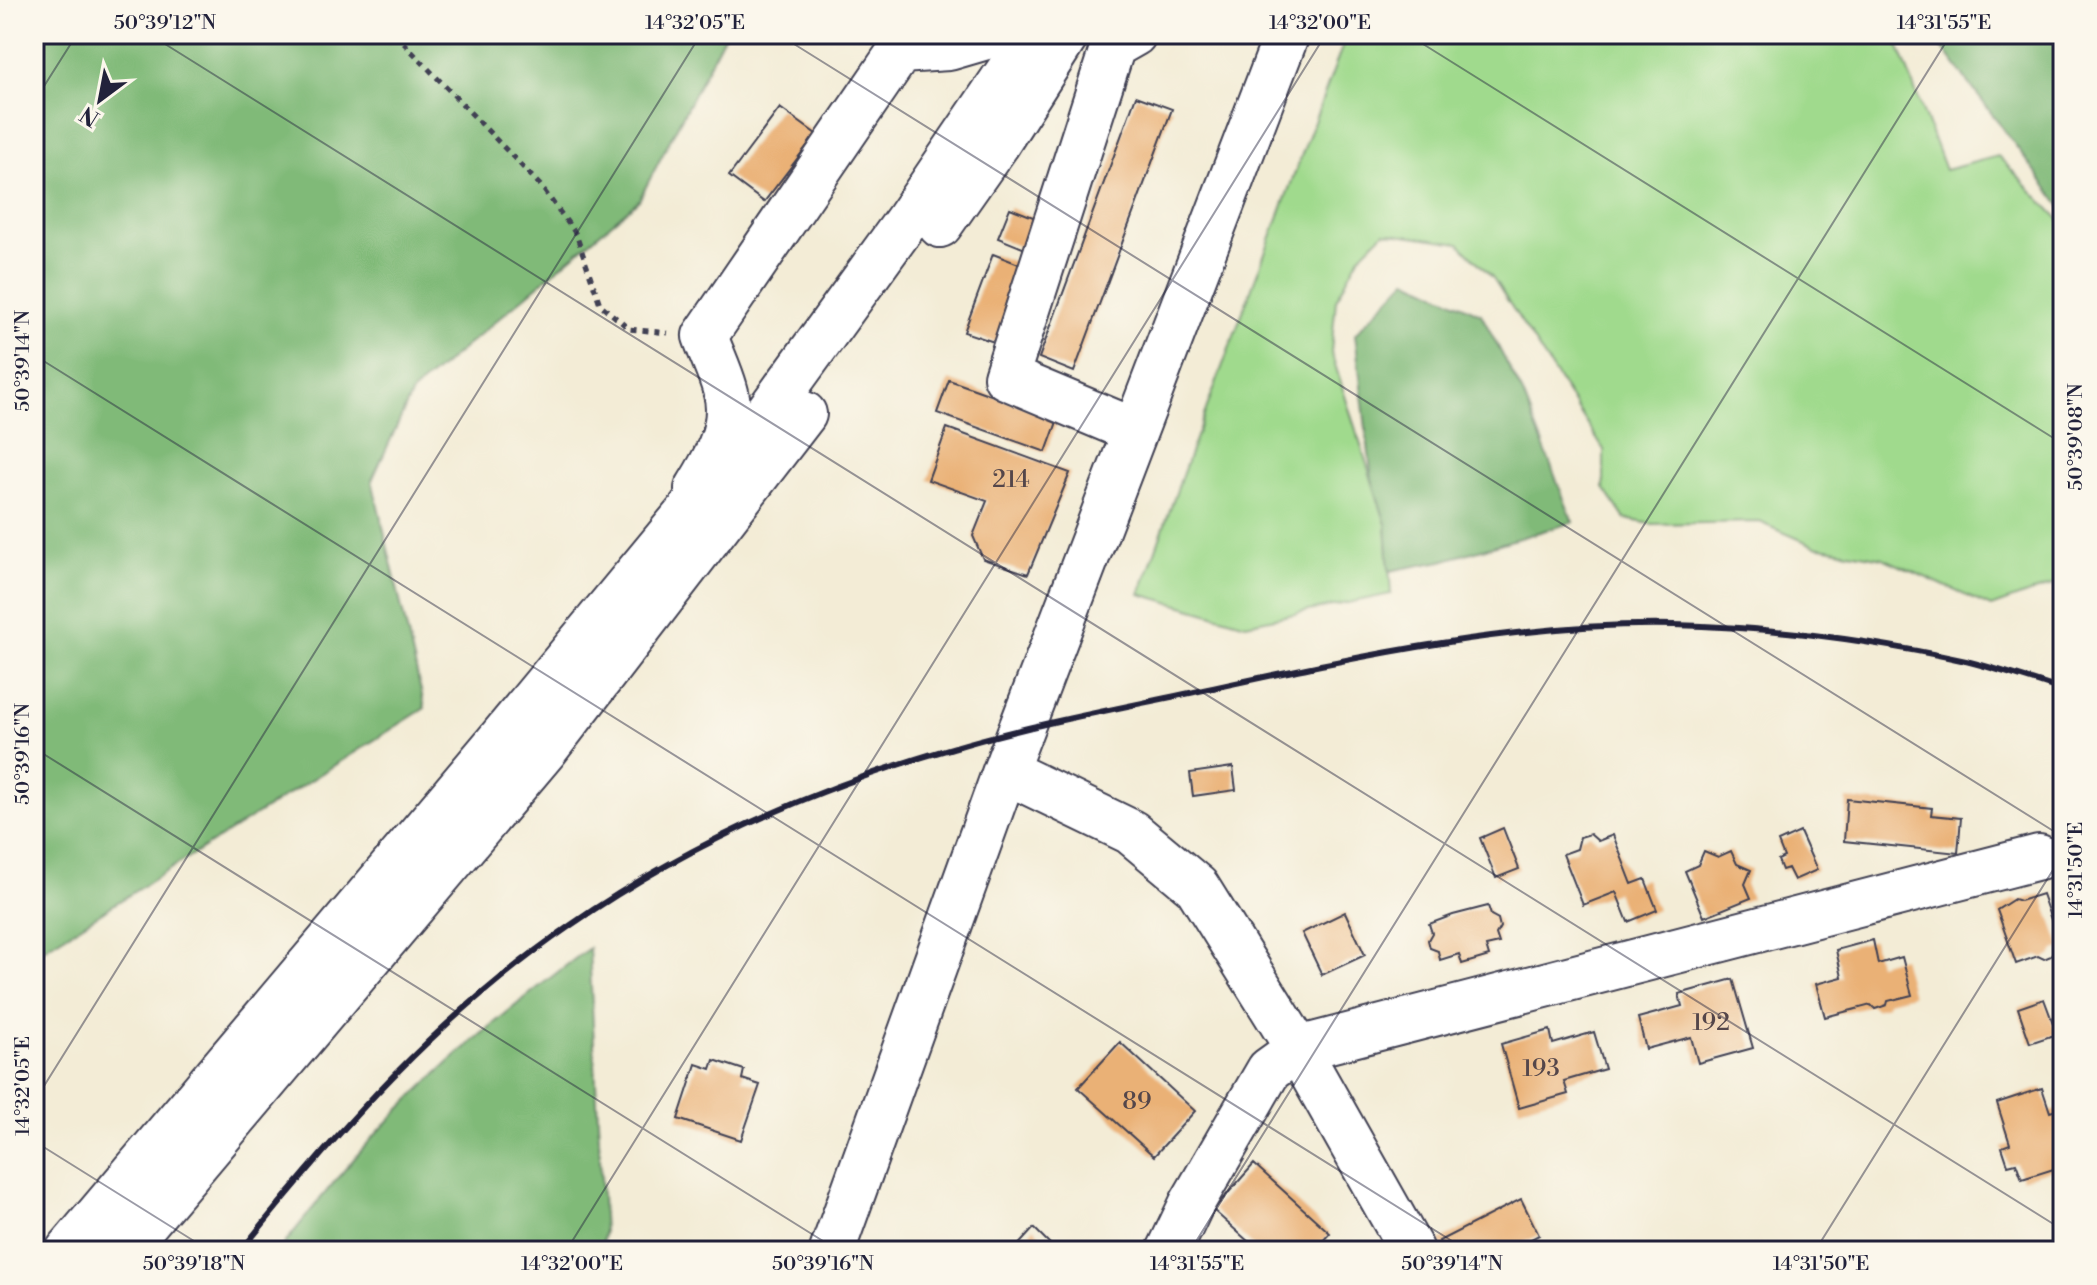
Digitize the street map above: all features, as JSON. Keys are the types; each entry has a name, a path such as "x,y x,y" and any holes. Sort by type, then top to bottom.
{"main road":[{"path":"658,550 717,458 724,434 726,392 705,336 904,42 953,41 997,34"},
{"path":"68,1251 747,441 908,219 1034,34"},
{"path":"122,1251 545,750 703,548 769,463 997,144 1067,34"},
{"path":"1134,34 1113,46 1006,377 1135,431"},
{"path":"832,1251 1005,771 1287,34"},
{"path":"1005,771 1131,832 1197,887 1298,1049 1412,1251"},
{"path":"1169,1251 1192,1203 1269,1070 1298,1049 2039,857"}],"path":[{"path":"395,34 540,185 576,234 600,304 629,329 705,336"}],"green space":[{"path":"34,34 725,34 639,200 413,391 372,480 425,708 34,955"},
{"path":"1347,34 1894,34 1945,170 1998,156 2063,223 2063,581 1991,607 1883,558 1815,546 1760,522 1651,524 1625,519 1604,488 1604,450 1493,278 1459,243 1384,232 1359,257 1336,300 1331,352 1386,524 1391,594 1246,624 1140,594"},
{"path":"1932,34 2063,34 2063,209"},
{"path":"1407,279 1481,314 1523,394 1573,522 1442,561 1389,571 1386,524 1372,480 1355,334"},
{"path":"589,948 604,1234 601,1251 279,1251 351,1162 401,1108 479,1036"}],"building":[{"path":"1136,96 1172,109 1074,372 1039,358"},
{"path":"780,108 816,134 764,202 729,176"},
{"path":"1010,208 1041,220 1030,251 998,238"},
{"path":"993,254 1024,266 997,343 964,332"},
{"path":"949,380 1058,419 1046,452 937,413"},
{"path":"947,428 1070,473 1028,574 983,559 973,536 987,501 928,480"},
{"path":"1233,767 1236,790 1193,796 1190,773"},
{"path":"1847,799 1932,808 1931,815 1961,818 1958,853 1844,841"},
{"path":"1503,828 1519,869 1496,878 1480,838"},
{"path":"1800,832 1817,870 1794,880 1788,868 1782,870 1778,860 1784,857 1778,842"},
{"path":"1590,834 1598,841 1613,835 1632,884 1645,879 1657,910 1628,922 1616,892 1583,905 1563,854 1577,849 1580,837"},
{"path":"1704,851 1718,857 1731,851 1737,864 1751,870 1745,884 1751,898 1704,917 1685,871 1698,865"},
{"path":"2042,894 2061,948 2044,959 2038,956 2016,964 1997,910 2014,899 2020,901"},
{"path":"1488,906 1500,927 1496,934 1499,943 1486,946 1489,956 1462,964 1459,954 1440,960 1438,951 1430,948 1428,940 1432,933 1429,924"},
{"path":"1345,912 1365,955 1322,975 1302,933"},
{"path":"1873,940 1878,964 1902,957 1912,995 1888,1001 1887,1005 1875,1009 1871,1005 1825,1017 1816,984 1842,977 1836,950"},
{"path":"1733,979 1753,1048 1698,1063 1691,1037 1646,1049 1638,1018 1682,1006 1679,994"},
{"path":"2044,999 2057,1034 2030,1043 2018,1008"},
{"path":"1550,1030 1553,1044 1594,1032 1605,1069 1564,1081 1568,1094 1519,1108 1501,1044"},
{"path":"1120,1042 1195,1111 1154,1156 1078,1088"},
{"path":"714,1060 744,1070 742,1079 760,1085 741,1140 678,1119 696,1064 711,1069"},
{"path":"2042,1088 2050,1112 2063,1108 2063,1166 2022,1179 2016,1163 2008,1165 2002,1147 2010,1144 1997,1103"},
{"path":"1254,1164 1330,1233 1314,1251 1259,1251 1213,1210"},
{"path":"1521,1199 1539,1235 1508,1251 1444,1251 1439,1241"},
{"path":"1034,1228 1057,1251 1013,1251"}],"railway":[{"path":"241,1251 354,1117 435,1035 523,960 616,895 712,842 812,797 914,760 1027,728 1327,664 1500,635 1616,625 1674,625 1821,636 1966,661 2063,690"}]}
